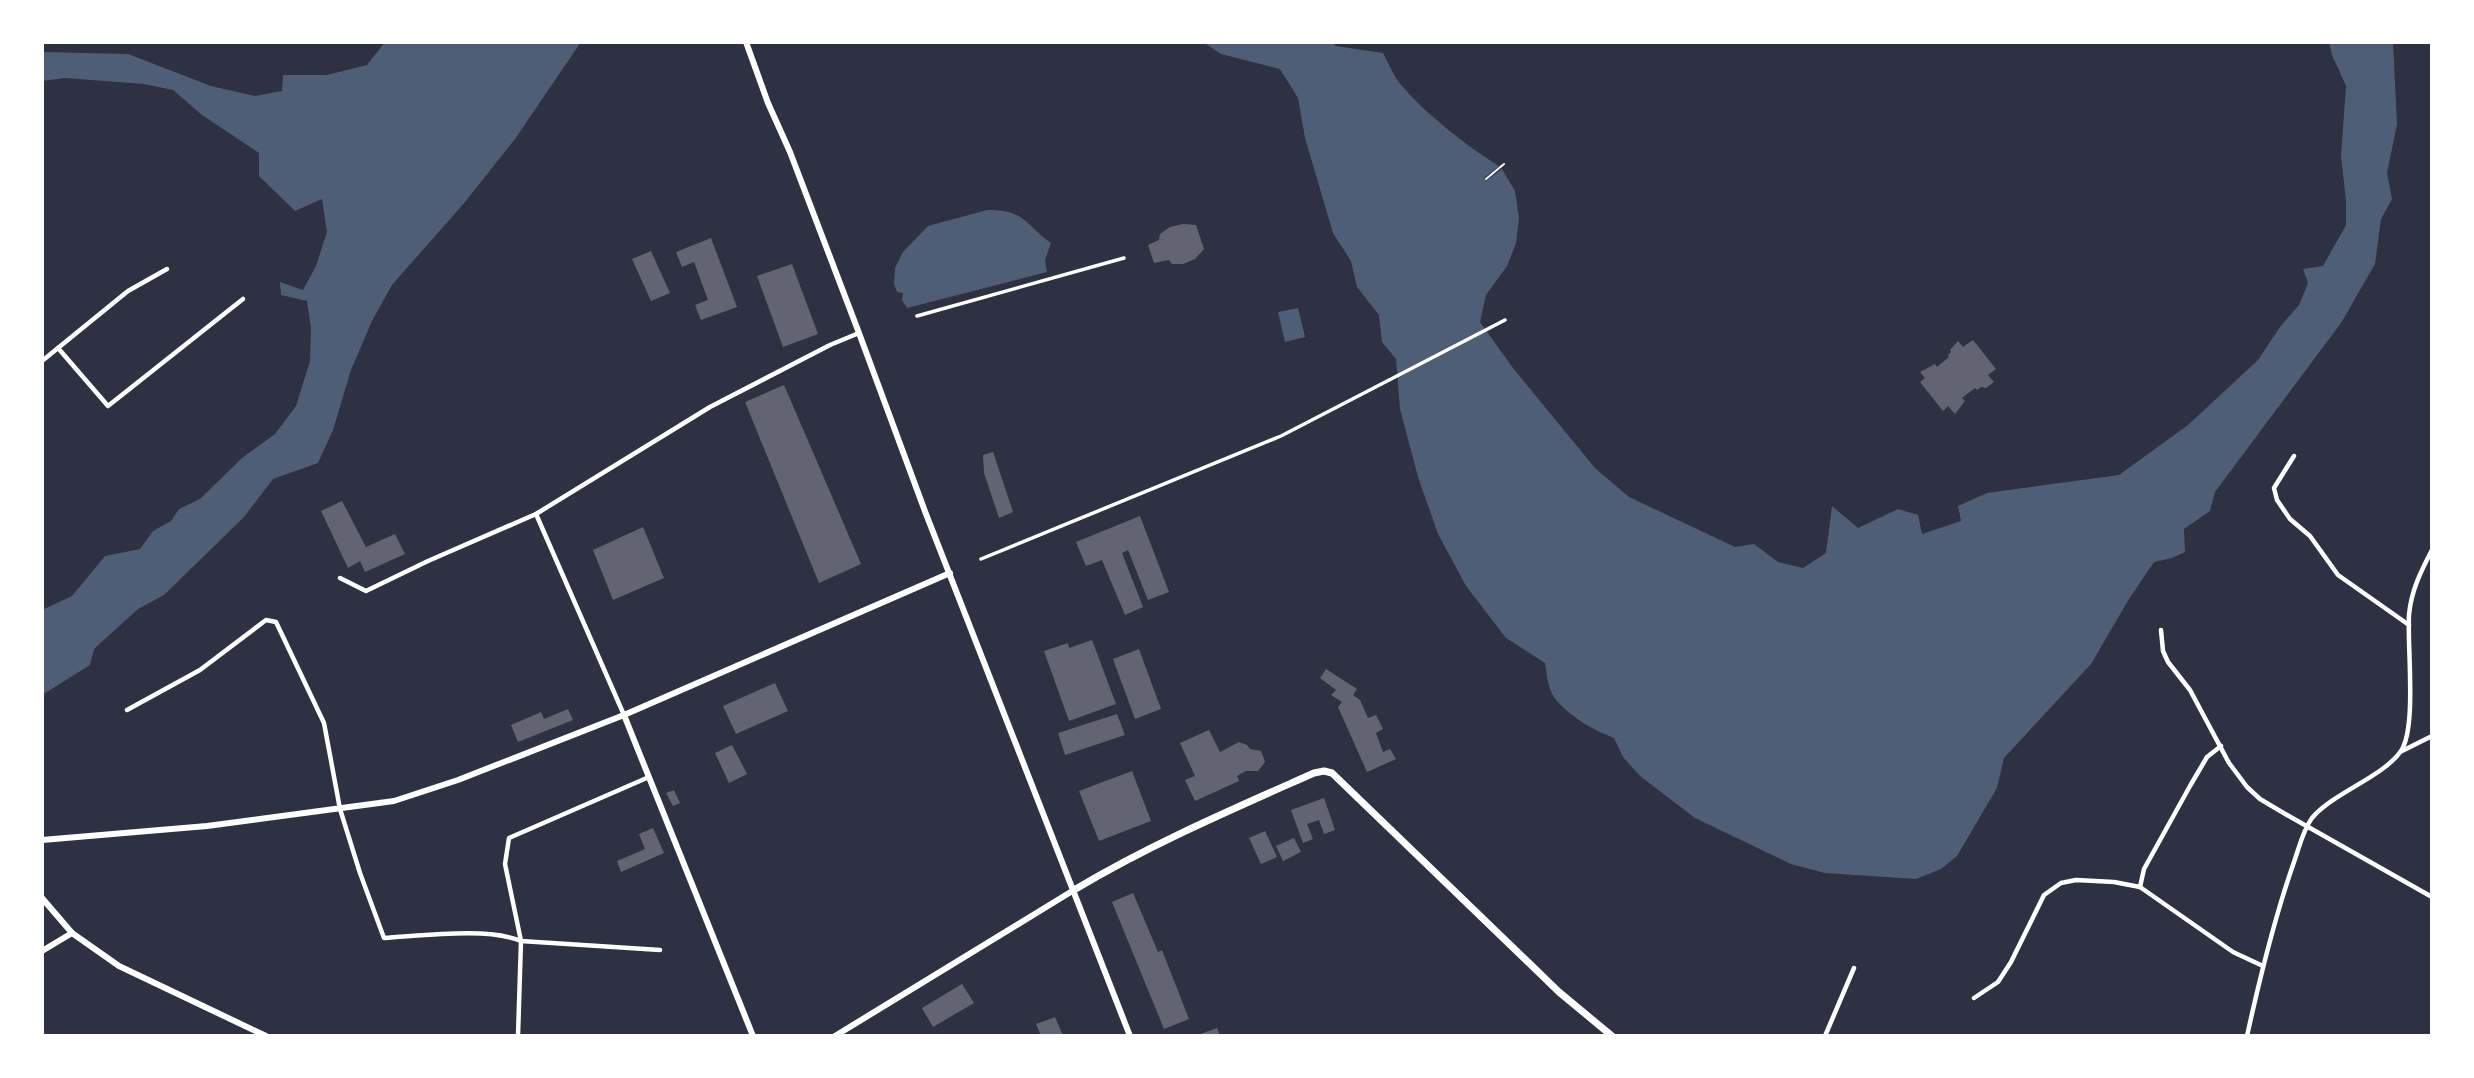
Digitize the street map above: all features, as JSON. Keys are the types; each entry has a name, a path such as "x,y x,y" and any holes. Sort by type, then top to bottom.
{"main road":[{"path":"1074,890 1124,861 1203,822 1324,771 1337,776 1559,992 1612,1036"}],"street":[{"path":"746,42 1130,1036"},
{"path":"917,316 1124,258"},
{"path":"42,361 128,291 167,269"},
{"path":"58,348 108,406 243,299"},
{"path":"981,559 1281,436 1505,320"},
{"path":"340,579 366,591 536,514 710,407 830,345 859,333"},
{"path":"2294,456 2274,488 2277,500 2290,519 2310,536 2339,575 2409,626"},
{"path":"536,514 650,776 753,1036"},
{"path":"2401,751 2410,716 2409,626 2413,592 2432,550"},
{"path":"42,840 207,826 394,802 624,715 950,573"},
{"path":"127,710 200,670 266,620 276,622 324,723 340,809 384,938 461,934 509,936 521,941 660,950"},
{"path":"2161,630 2163,651 2168,662 2190,690 2230,763 2247,788 2260,799 2432,897"},
{"path":"2247,1036 2285,889 2307,826 2326,806 2382,768 2401,751 2432,736"},
{"path":"2140,887 2144,869 2190,786 2207,757 2221,746"},
{"path":"518,1036 521,941 505,864 509,838 650,776"},
{"path":"1974,998 1998,982 2045,895 2061,883 2076,880 2140,887 2233,952 2263,967"},
{"path":"835,1036 1074,890"},
{"path":"42,898 72,933 119,966 266,1036"},
{"path":"42,951 72,933"},
{"path":"1825,1036 1854,968"}],"path":[{"path":"1486,179 1504,164"}],"water":[{"path":"385,42 581,42 515,139 465,202 392,285 372,321 351,370 333,430 318,463 273,479 244,517 164,595 138,609 94,649 90,665 42,695 42,610 72,596 105,556 140,549 153,531 171,521 179,509 200,499 242,458 275,434 296,406 310,361 311,328 307,301 281,295 280,282 303,290 316,266 327,232 322,199 295,211 259,176 259,153 202,115 173,90 144,84 65,78 42,81 42,52 128,54 211,86 255,96 282,91 283,75 327,75 367,65"},
{"path":"1203,42 1331,42 1336,46 1383,53 1399,82 1423,108 1461,140 1499,166 1484,178 1486,181 1502,169 1515,191 1519,218 1516,243 1507,266 1486,295 1480,322 1513,368 1595,468 1629,497 1735,547 1754,544 1778,562 1803,568 1826,553 1832,506 1858,528 1898,509 1918,515 1922,534 1961,521 1958,506 1987,493 2119,475 2188,425 2258,360 2299,305 2308,283 2303,269 2323,266 2346,225 2341,156 2346,86 2329,42 2393,42 2397,124 2387,173 2392,199 2381,219 2375,264 2341,323 2215,492 2210,511 2184,529 2185,552 2154,562 2091,664 2004,758 1997,788 1957,856 1941,869 1916,879 1825,873 1791,864 1695,818 1640,776 1623,757 1614,738 1583,723 1557,701 1550,688 1545,663 1506,638 1466,586 1438,534 1418,477 1400,409 1396,359 1382,342 1379,315 1357,287 1351,261 1333,233 1305,138 1298,98 1280,69 1221,54"},
{"path":"987,210 1017,215 1051,243 1045,260 1047,272 907,308 902,300 903,293 897,292 894,284 895,268 903,252 928,226"},
{"path":"1298,308 1305,337 1285,342 1278,312"}],"building":[{"path":"1196,225 1204,249 1195,259 1183,264 1172,264 1169,260 1154,263 1148,245 1159,240 1160,234 1170,227"},
{"path":"711,238 737,307 701,320 695,305 708,300 694,262 682,267 676,252"},
{"path":"651,251 670,293 651,301 632,259"},
{"path":"792,264 818,334 783,347 757,276"},
{"path":"1973,340 1996,369 1988,375 1994,382 1986,388 1975,388 1962,398 1965,401 1955,414 1948,406 1943,411 1920,382 1925,378 1920,372 1935,364 1937,367 1949,357 1950,350 1958,341 1963,347"},
{"path":"784,385 861,564 819,583 745,402"},
{"path":"993,452 1013,512 999,518 984,473 983,455"},
{"path":"342,501 366,547 395,534 405,554 365,572 360,561 348,568 321,511"},
{"path":"1140,516 1169,592 1148,600 1128,550 1122,553 1143,607 1125,615 1102,560 1086,566 1076,542"},
{"path":"643,527 664,578 613,600 593,550"},
{"path":"1092,640 1116,704 1069,721 1044,651 1068,643 1069,648"},
{"path":"1139,649 1161,709 1135,719 1113,659"},
{"path":"1326,669 1357,689 1353,695 1360,700 1368,718 1376,715 1383,729 1376,733 1383,752 1390,749 1396,759 1367,772 1338,707 1342,702 1331,695 1336,690 1320,678"},
{"path":"775,683 788,711 736,734 723,706"},
{"path":"568,709 573,720 518,742 511,725 541,712 544,719"},
{"path":"1117,714 1125,735 1065,755 1058,733"},
{"path":"1209,730 1220,752 1239,742 1250,749 1261,751 1265,762 1258,771 1246,771 1237,776 1239,781 1195,801 1185,780 1195,776 1180,743"},
{"path":"732,745 747,774 729,783 715,753"},
{"path":"1132,771 1151,821 1099,841 1079,791"},
{"path":"674,790 680,803 673,806 666,793"},
{"path":"1324,798 1335,830 1324,834 1319,820 1307,824 1313,839 1303,843 1291,810"},
{"path":"653,828 664,853 621,872 617,861 645,849 639,834"},
{"path":"1265,831 1277,857 1261,864 1249,838"},
{"path":"1294,838 1301,852 1283,861 1276,846"},
{"path":"1133,893 1158,952 1162,950 1189,1019 1164,1029 1112,902"},
{"path":"962,984 974,1003 933,1027 922,1008"},
{"path":"1055,1017 1063,1036 1041,1036 1036,1024"},
{"path":"1217,1028 1220,1036 1195,1036"}]}
